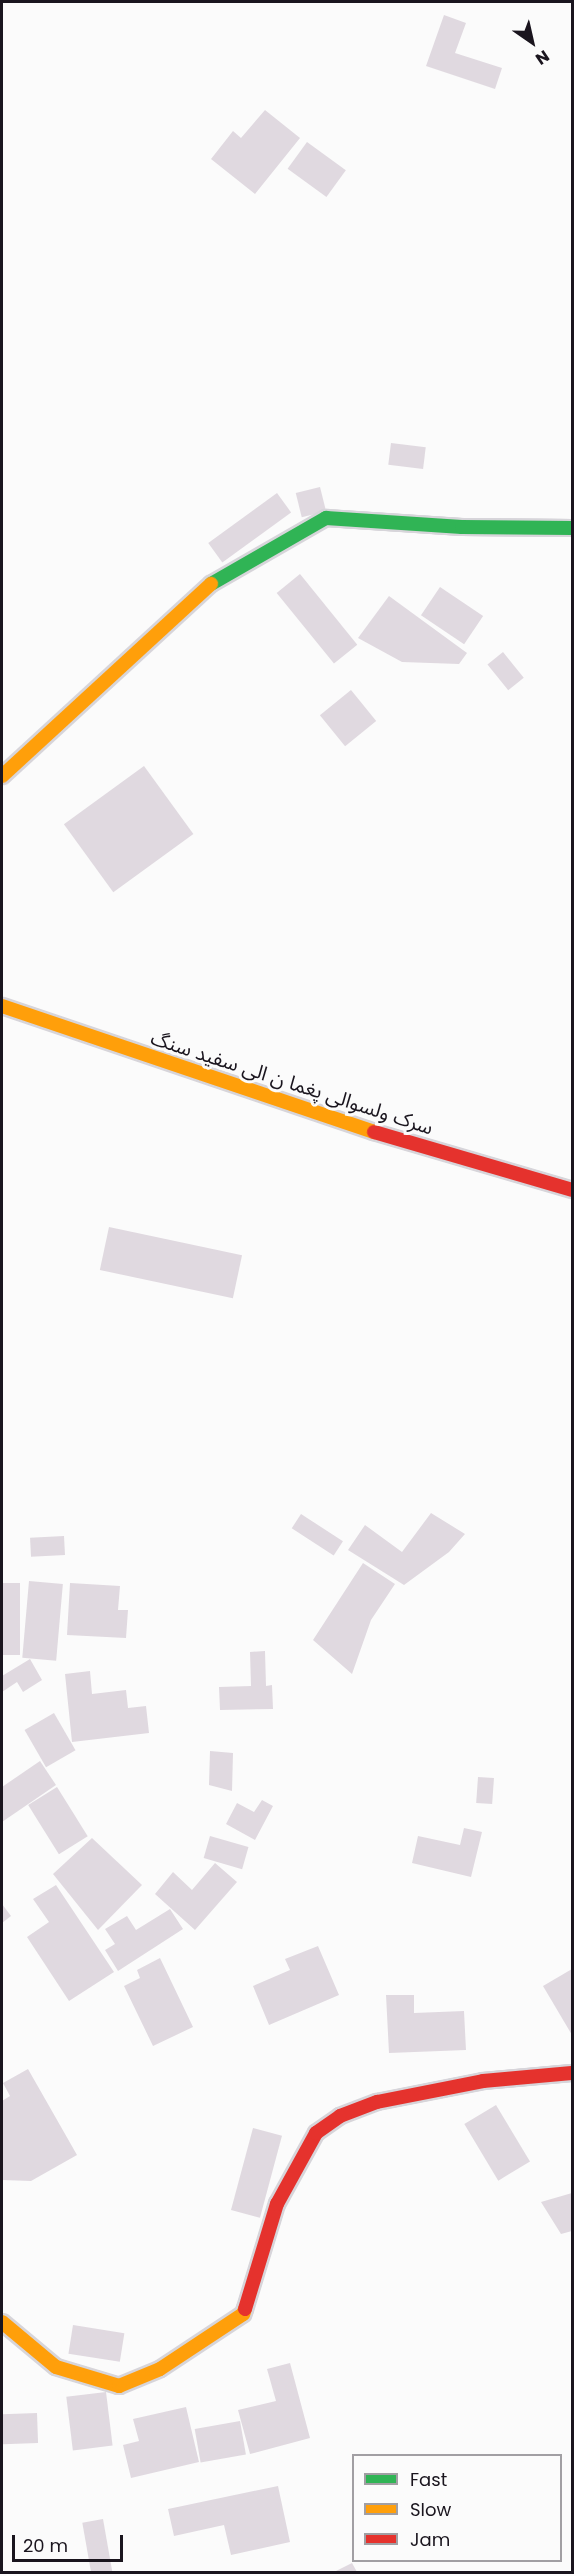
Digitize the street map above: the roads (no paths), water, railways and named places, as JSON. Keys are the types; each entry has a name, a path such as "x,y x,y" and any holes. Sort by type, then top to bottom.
{"street":[{"path":"2,776 205,587 326,518 462,527 573,528"},
{"name":"سرک ولسوالی پغما ن الی سفید سنگ","path":"2,1006 415,1146 573,1190"},
{"path":"2,2322 56,2367 119,2386 160,2369 243,2314 277,2204 316,2133 340,2115 377,2102 483,2081 573,2073"}]}
